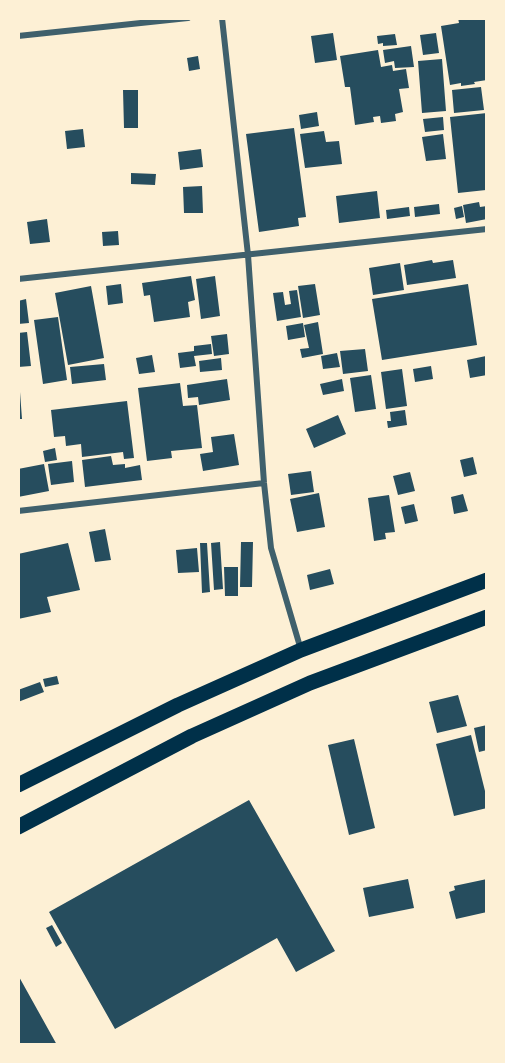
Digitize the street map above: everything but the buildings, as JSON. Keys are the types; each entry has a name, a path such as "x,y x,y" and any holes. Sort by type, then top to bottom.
{"main road":[{"path":"18,785 178,705 301,650 487,580"},
{"path":"18,827 192,736 310,683 487,617"}],"street":[{"path":"18,36 188,18"},
{"path":"222,18 248,255 264,483 271,548 301,650"},
{"path":"18,279 487,229"},
{"path":"18,511 264,483"}]}
